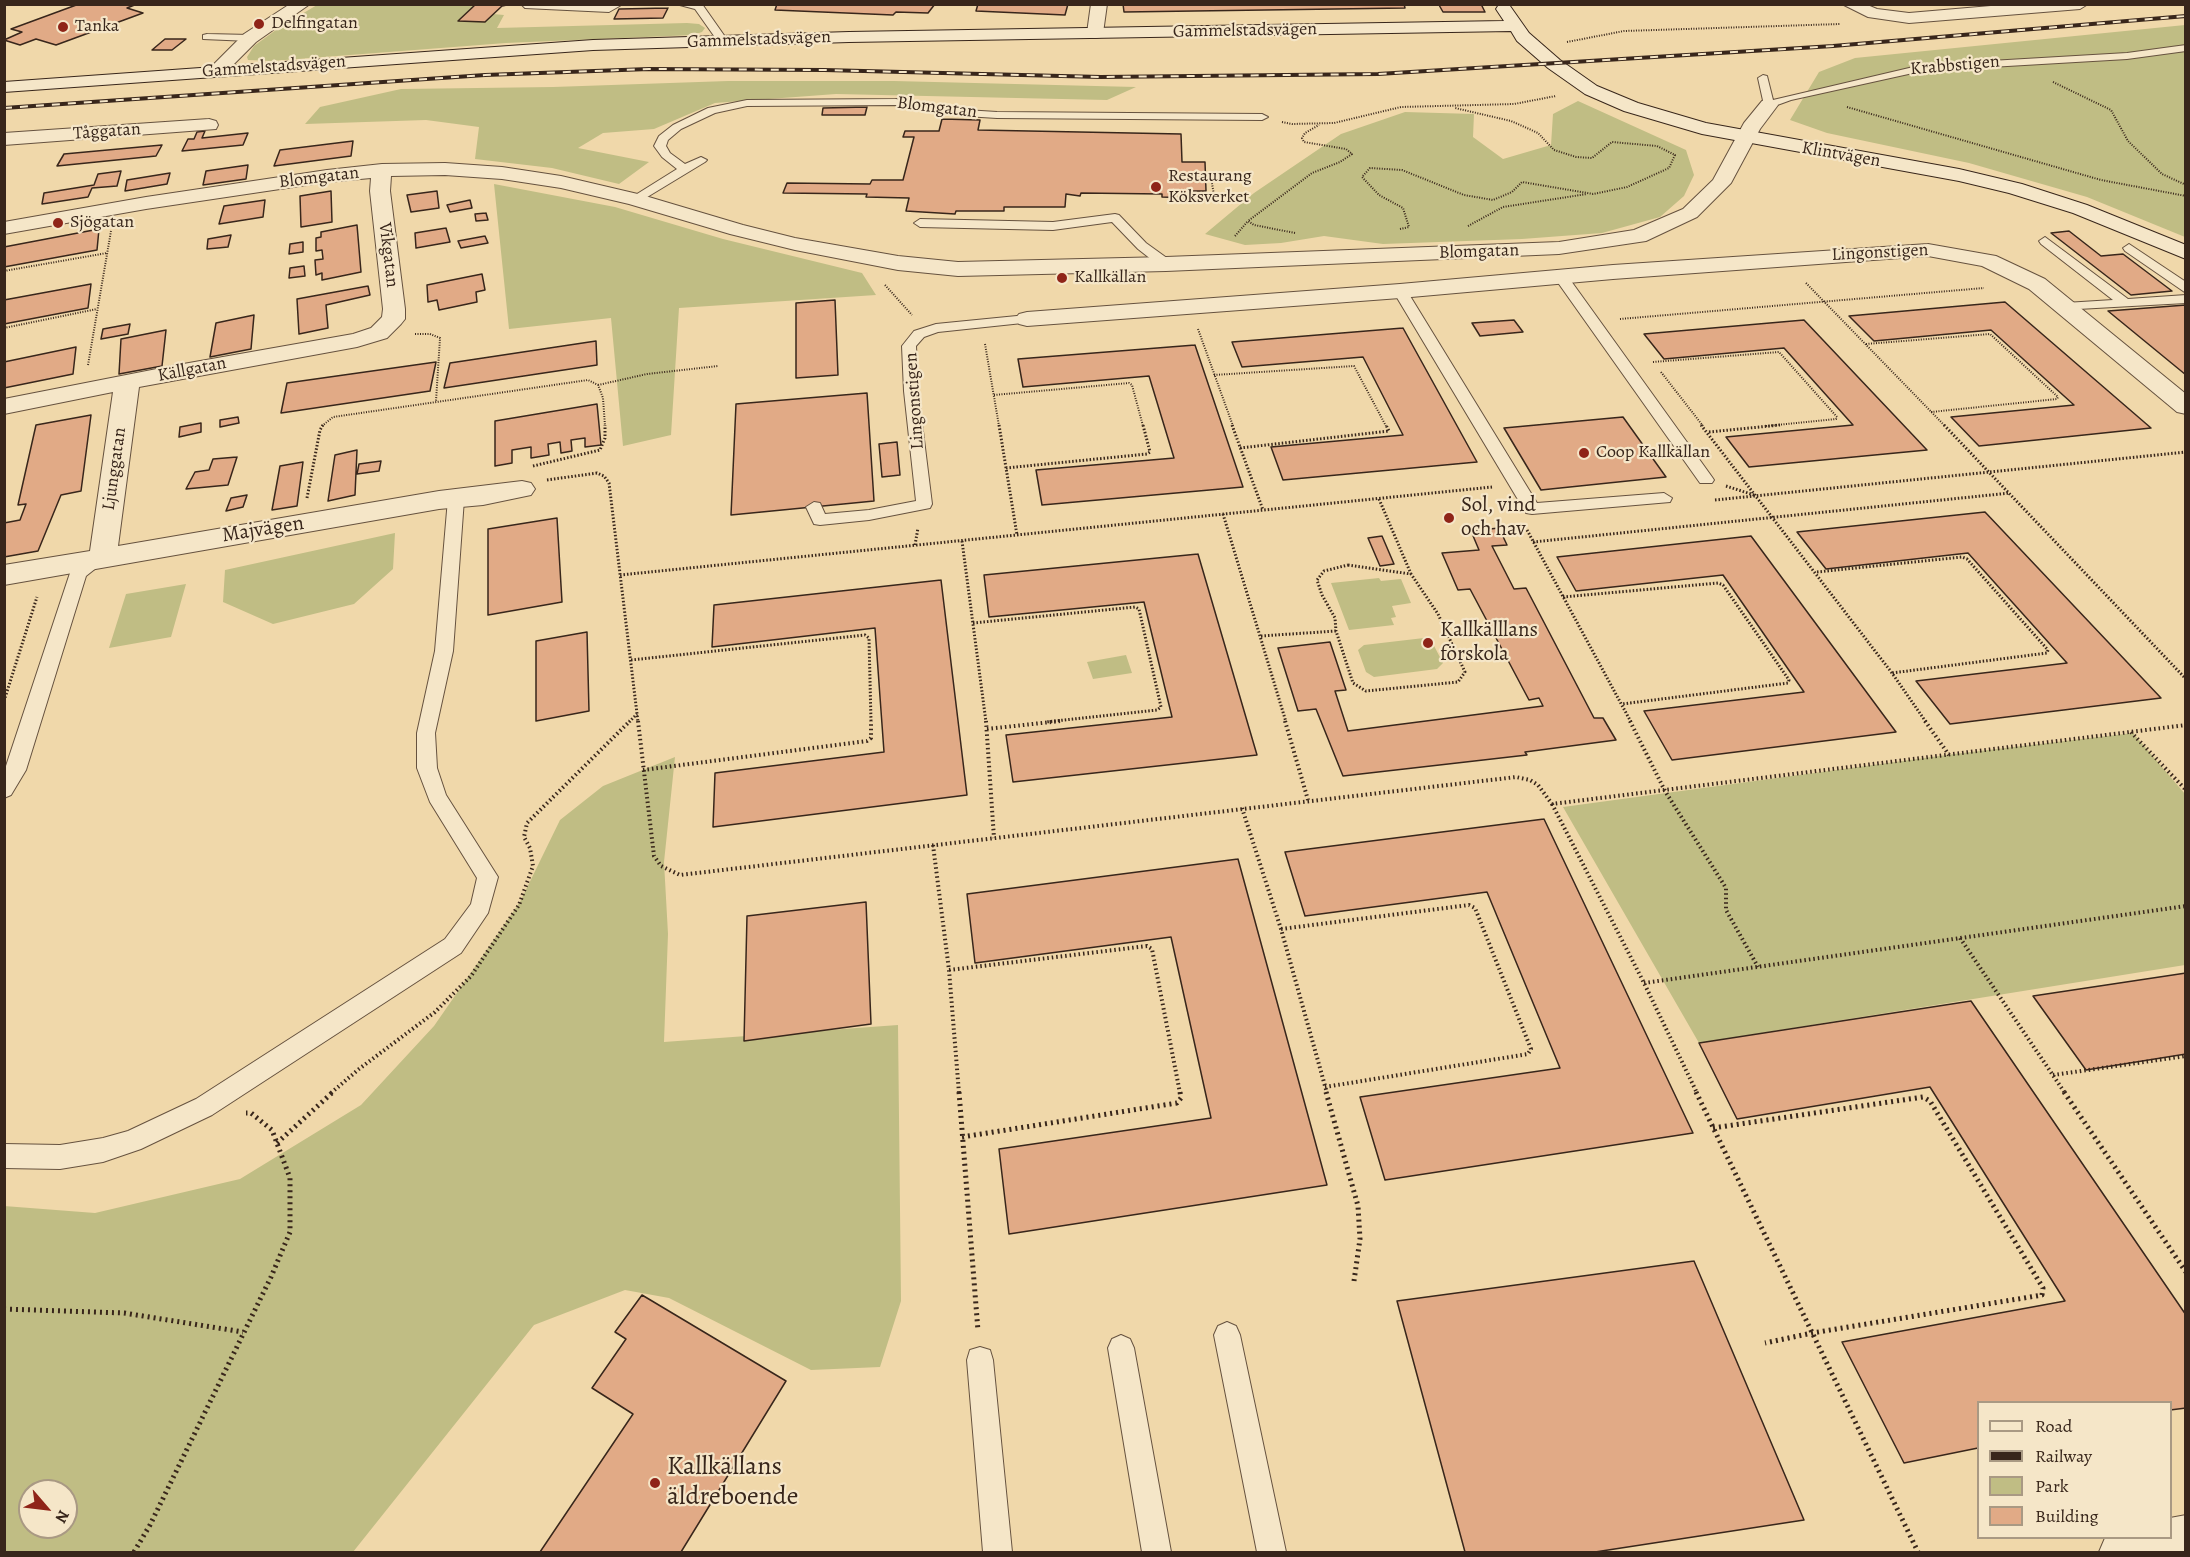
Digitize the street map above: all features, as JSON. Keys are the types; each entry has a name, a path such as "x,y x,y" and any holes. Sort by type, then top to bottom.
{"street":[{"path":"217,71 250,38 302,4"},
{"path":"1095,33 1099,4"},
{"name":"Klintvägen","path":"1502,4 1515,26 1537,50 1570,76 1610,99 1674,121 1745,137 2014,188 2080,208 2186,253"},
{"path":"1850,4 1874,14 1909,18 2080,4"},
{"name":"Gammelstadsvägen","path":"4,87 593,45 1515,26"},
{"path":"1745,137 1758,116 1769,105"},
{"name":"Tåggatan","path":"4,139 209,125"},
{"name":"Blomgatan","path":"4,228 261,185 382,170 445,169 502,172 561,182 635,199 737,230 795,244 921,266 994,269 1559,248 1638,236 1690,213 1721,183 1745,137"},
{"name":"Vikgatan","path":"378,333 393,319 394,309 380,191 382,170"},
{"name":"Lingonstigen","path":"1027,320 1188,311 1561,277 1928,250 1972,257 2006,268 2037,284 2186,407"},
{"path":"1166,264 1188,311"},
{"name":"Källgatan","path":"4,407 357,340 378,333"},
{"name":"Ljunggatan","path":"103,556 127,382"},
{"name":"Majvägen","path":"4,574 456,499 525,478"},
{"path":"2124,1552 2186,1540"}],"lane":[{"path":"525,5 609,9 618,4"},
{"path":"680,4 698,6 723,41"},
{"path":"207,37 250,38"},
{"name":"Krabbstigen","path":"1769,105 1908,70 1955,64 2127,56 2186,48"},
{"path":"1762,78 1769,105"},
{"name":"Blomgatan","path":"684,169 666,155 660,146 663,138 677,127 712,110 747,102 896,102 965,113 997,115 1262,117"},
{"path":"635,199 701,160"},
{"path":"920,223 1053,226 1115,218 1142,246 1166,264"},
{"path":"2045,241 2126,303"},
{"path":"2129,248 2186,289"},
{"path":"1561,277 1706,480"},
{"path":"1400,291 1511,485 1532,509 1664,498"},
{"path":"2065,307 2186,299"},
{"name":"Lingonstigen","path":"814,507 820,520 869,516 924,504 911,391 909,346 919,334 927,330 953,325 1027,320"},
{"path":"4,1156 60,1157 103,1150 132,1141 204,1107 453,946 482,907 488,877 437,796 427,768 426,733 444,651 456,499"},
{"path":"4,790 16,770 78,573 103,556"},
{"path":"1227,1335 1272,1552"},
{"path":"1121,1348 1157,1552"},
{"path":"980,1360 998,1552"}],"path":[{"path":"1565,42 1624,30 1850,24 1874,14"},
{"path":"2012,62 2111,110 2128,141 2162,174 2186,185"},
{"path":"1804,95 2101,180 2186,196"},
{"path":"1262,117 1292,124 1322,124 1353,120 1401,107 1534,102 1558,96"},
{"path":"1448,106 1502,119 1538,132 1554,150 1576,157 1592,158 1612,142 1657,146 1675,154 1669,168 1660,174 1627,186 1593,194 1538,200 1503,207 1461,230"},
{"path":"1299,234 1254,225 1248,221 1312,173 1340,162 1352,154 1346,149 1304,142 1302,138 1305,133 1322,124"},
{"path":"1400,229 1410,227 1403,208 1379,195 1362,177 1370,168 1402,170 1464,195 1493,200 1512,192 1522,182 1593,194"},
{"path":"1204,202 1214,195 1211,178"},
{"path":"87,371 112,225"},
{"path":"4,271 107,252"},
{"path":"1800,277 1991,472 2186,679"},
{"path":"880,280 927,330"},
{"path":"1620,319 1987,287"},
{"path":"4,328 97,309"},
{"path":"1613,310 1627,327"},
{"path":"1188,311 1263,510"},
{"path":"406,334 430,334 440,338 436,401"},
{"path":"1865,344 1990,334 2058,397 2057,399 1931,412"},
{"path":"984,342 1017,535"},
{"path":"1653,362 1779,352 1838,417 1708,432"},
{"path":"1647,353 1892,673 1949,755"},
{"path":"302,524 320,430 327,420 349,413 588,380 598,385 647,374 718,366"},
{"path":"1214,375 1354,366 1389,431 1240,448"},
{"path":"994,394 1129,383 1132,385 1150,452 1006,468"},
{"path":"525,478 600,450 605,438 605,428 603,398 598,385"},
{"path":"1664,498 1688,503 2186,452"},
{"path":"525,478 539,482 589,473 604,476 609,483 654,856 661,866 672,873 711,872 1516,777 1530,780 1538,785 1552,804 1644,983 1918,1552"},
{"path":"1706,480 1757,496"},
{"path":"620,575 1511,485 1533,542 1622,704 1665,791 1726,888 1726,910 1758,967"},
{"path":"1533,542 2010,493"},
{"path":"1379,499 1411,574 1438,614 1465,672 1458,682 1366,691 1353,683 1336,631 1335,618 1317,585 1317,580 1324,572 1334,567 1355,566 1411,574"},
{"path":"1223,514 1308,800"},
{"path":"962,541 987,729 994,838"},
{"path":"1816,573 1962,557 1967,559 2048,650 2048,653 1892,673"},
{"path":"1563,597 1718,583 1723,585 1790,680 1788,683 1622,704"},
{"path":"4,701 39,590"},
{"path":"973,623 1135,607 1139,609 1161,706 1157,710 987,729"},
{"path":"1261,636 1336,631"},
{"path":"631,660 865,635 869,638 871,738 867,741 643,770"},
{"path":"1552,804 2186,725"},
{"path":"2131,732 2186,790"},
{"path":"1242,808 1281,929 1358,1206 1360,1239 1354,1281"},
{"path":"933,845 949,970 980,1360"},
{"path":"1281,929 1469,905 1475,908 1531,1049 1528,1054 1325,1087"},
{"path":"1644,983 2186,906"},
{"path":"1960,938 2185,1269"},
{"path":"949,970 1146,946 1152,949 1181,1098 1177,1103 962,1137"},
{"path":"2052,1075 2186,1056"},
{"path":"1713,1128 1923,1097 1930,1101 2043,1288 2042,1295 1812,1333 1766,1343"},
{"path":"134,1552 150,1525 287,1243 290,1232 290,1178 272,1130 251,1113 204,1107"},
{"path":"4,1309 124,1313 243,1332"}],"green space":[{"path":"317,5 476,5 459,21 485,22 493,14 504,15 497,28 687,23 699,24 705,28 702,32 693,35 506,43 272,61 248,60 247,57 254,46"},
{"path":"2185,25 2185,237 2087,197 1969,163 1827,133 1790,120 1819,72 1855,58"},
{"path":"728,81 894,81 1136,87 1107,100 836,94 715,103 654,129 603,133 578,148 649,162 619,184 552,168 475,159 479,127 426,120 305,124 320,107 401,89"},
{"path":"1578,101 1686,150 1694,175 1684,196 1660,217 1602,233 1522,239 1383,244 1324,236 1281,243 1245,245 1205,234 1254,193 1341,134 1405,112 1474,114 1473,137 1503,159 1551,145 1553,114"},
{"path":"494,184 615,207 723,239 862,273 876,295 679,308 671,435 623,446 611,318 509,329"},
{"path":"395,533 393,569 354,604 273,624 223,602 225,570"},
{"path":"1379,578 1381,581 1401,579 1411,603 1392,606 1396,617 1391,618 1394,625 1349,630 1331,583"},
{"path":"186,584 171,637 109,648 126,594"},
{"path":"1424,638 1432,642 1443,663 1437,669 1374,677 1366,672 1358,650 1364,645"},
{"path":"1126,655 1132,673 1093,679 1087,662"},
{"path":"2133,733 2185,794 2185,965 1699,1043 1563,807 1954,754"},
{"path":"675,757 664,862 668,934 664,1042 898,1025 901,1301 880,1367 811,1370 669,1298 625,1290 534,1325 353,1552 5,1552 4,1206 95,1213 240,1179 361,1105 434,1026 520,902 560,820 603,786"}],"building":[{"path":"79,4 137,4 127,8 143,13 56,45 36,39 20,45 4,40 22,32 11,29"},
{"path":"476,4 512,4 502,6 485,22 458,21"},
{"path":"777,4 935,4 928,13 896,12 893,15 775,10"},
{"path":"978,4 1068,4 1065,15 976,11"},
{"path":"1123,4 1404,4 1405,8 1124,12"},
{"path":"1420,4 1481,4 1485,12 1443,12 1439,5"},
{"path":"668,8 663,18 614,19 619,9"},
{"path":"165,39 186,39 172,50 152,50"},
{"path":"867,107 865,115 822,115 823,108"},
{"path":"942,119 980,120 978,130 1181,134 1182,162 1205,162 1206,191 1192,191 1192,198 1162,197 1162,194 1081,193 1080,196 1066,194 1065,207 1004,207 1004,211 956,211 955,214 906,211 909,198 866,197 867,194 783,193 787,183 870,184 872,180 903,180 914,137 903,137 905,131 939,131"},
{"path":"205,131 202,138 248,133 243,145 182,151 188,139 194,139 197,132"},
{"path":"353,141 351,156 274,166 280,150"},
{"path":"162,145 156,156 57,166 64,154"},
{"path":"248,165 246,179 203,185 206,171"},
{"path":"121,171 117,186 92,188 88,197 42,204 44,193 94,185 98,174"},
{"path":"170,173 167,184 125,191 127,180"},
{"path":"331,191 332,222 301,227 300,196"},
{"path":"437,191 439,208 411,212 407,195"},
{"path":"265,200 263,217 219,224 224,206"},
{"path":"470,200 472,208 450,212 447,205"},
{"path":"486,213 488,220 476,221 475,214"},
{"path":"357,225 361,272 322,280 322,273 316,275 315,260 323,259 322,250 316,251 316,238 321,237 321,232"},
{"path":"446,228 450,242 416,248 415,233"},
{"path":"99,229 97,250 4,267 4,247"},
{"path":"2069,231 2101,256 2123,254 2172,291 2131,295 2051,233"},
{"path":"231,235 228,247 207,249 208,239"},
{"path":"485,236 488,243 461,248 458,241"},
{"path":"303,242 303,252 289,254 290,244"},
{"path":"304,266 305,276 289,278 290,268"},
{"path":"482,274 485,290 476,292 477,302 439,310 437,300 428,302 427,285"},
{"path":"91,284 88,308 4,324 4,300"},
{"path":"368,286 370,295 326,305 328,328 299,334 297,299"},
{"path":"835,300 838,375 796,378 796,303"},
{"path":"2005,302 2151,428 1979,446 1951,417 2074,405 1991,330 1874,341 1849,316"},
{"path":"2186,305 2186,375 2108,311"},
{"path":"254,315 251,349 210,357 216,323"},
{"path":"1514,320 1523,332 1480,336 1472,323"},
{"path":"1804,320 1927,450 1749,467 1726,437 1853,425 1784,348 1664,359 1644,334"},
{"path":"130,324 128,334 101,339 103,329"},
{"path":"1403,328 1477,462 1283,480 1271,447 1403,435 1363,357 1242,367 1232,342"},
{"path":"166,330 162,366 119,374 121,339"},
{"path":"596,341 597,365 444,388 450,363"},
{"path":"1195,345 1243,487 1042,505 1036,470 1174,458 1149,376 1023,387 1018,359"},
{"path":"76,347 73,374 4,388 4,362"},
{"path":"436,362 430,391 281,413 287,383"},
{"path":"867,393 874,501 731,515 736,404"},
{"path":"597,404 601,445 585,447 585,438 571,440 572,451 561,453 560,442 548,444 549,455 531,458 531,447 512,450 512,463 495,466 495,421"},
{"path":"91,415 81,491 61,495 38,551 4,557 4,523 20,520 26,504 18,505 36,425"},
{"path":"238,417 239,423 220,427 220,420"},
{"name":"Coop Kallkällan","path":"1623,417 1666,477 1541,490 1504,428"},
{"path":"201,423 201,432 179,437 180,427"},
{"path":"897,442 900,475 882,477 879,444"},
{"path":"357,450 355,495 328,501 335,455"},
{"path":"237,457 228,485 186,489 195,472 209,470 213,459"},
{"path":"381,461 379,471 357,474 359,464"},
{"path":"303,462 297,506 272,510 280,466"},
{"path":"247,495 243,507 226,511 231,498"},
{"path":"1985,512 2161,698 1950,724 1916,681 2067,663 1968,553 1826,569 1797,532"},
{"path":"557,518 562,602 488,615 488,529"},
{"path":"1499,528 1507,545 1492,546 1514,589 1526,588 1594,718 1603,718 1616,740 1525,752 1527,755 1343,776 1316,709 1298,711 1278,648 1330,642 1346,690 1335,691 1348,731 1543,706 1539,698 1529,700 1470,589 1458,590 1442,553 1479,550 1471,531"},
{"path":"1382,536 1394,564 1380,566 1368,538"},
{"path":"1751,536 1896,732 1672,760 1644,711 1804,692 1723,575 1576,591 1557,557"},
{"path":"1198,554 1257,755 1013,782 1006,735 1172,717 1144,602 989,617 984,575"},
{"path":"941,580 967,795 713,827 715,773 884,752 875,628 712,647 714,605"},
{"path":"587,632 589,711 536,721 536,641"},
{"path":"1544,819 1693,1133 1385,1180 1360,1097 1560,1068 1487,892 1305,916 1285,852"},
{"path":"1238,859 1327,1185 1009,1234 999,1149 1211,1118 1171,937 975,963 967,894"},
{"path":"866,902 871,1024 744,1041 747,916"},
{"path":"2186,973 2186,1054 2086,1070 2033,996"},
{"path":"1971,1001 2186,1315 2186,1408 2172,1410 2172,1401 1977,1401 1977,1448 1904,1463 1842,1342 2065,1301 1930,1087 1737,1119 1699,1043"},
{"path":"1694,1261 1804,1520 1595,1552 1465,1552 1397,1301"},
{"name":"Kallkällans äldreboende","path":"642,1295 786,1381 681,1552 540,1552 633,1414 592,1388 626,1339 615,1332"}],"railway":[{"path":"4,108 485,75 649,69 824,70 1101,77 1378,74 1833,46 2186,16"}],"place":[{"name":"Delfingatan","path":"259,24"},
{"name":"Tanka","path":"63,27"},
{"name":"Restaurang Köksverket","path":"1156,187"},
{"name":"Sjögatan","path":"58,223"},
{"name":"Kallkällan","path":"1062,278"},
{"name":"Coop Kallkällan","path":"1584,453"},
{"name":"Sol, vind och hav","path":"1449,518"},
{"name":"Kallkälllans förskola","path":"1428,643"},
{"name":"Kallkällans äldreboende","path":"655,1483"}]}
